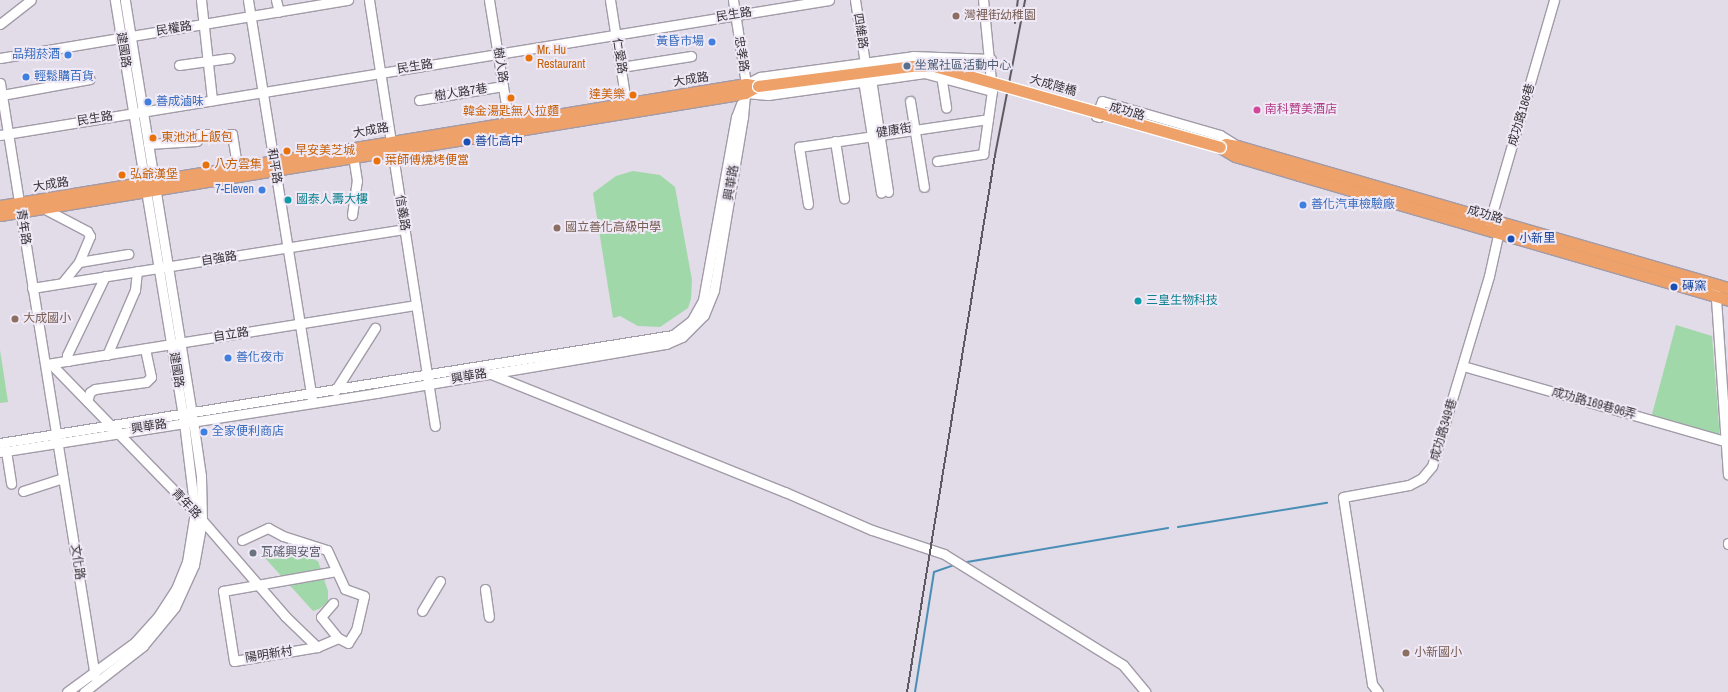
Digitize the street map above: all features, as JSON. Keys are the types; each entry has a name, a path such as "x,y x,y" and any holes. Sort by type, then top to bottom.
{"main road":[{"name":"大成陸橋","path":"758,86 911,66 934,66 1220,147"},
{"name":"大成路","path":"0,215 19,207 758,86"},
{"name":"大成路","path":"0,206 43,208 237,167 274,165 353,156 392,145"},
{"name":"成功路","path":"1220,147 1714,289 1728,288"},
{"name":"成功路","path":"1714,289 1728,300"}],"street":[{"path":"0,24 31,0"},
{"name":"建國路","path":"67,692 95,678 143,646 175,607 194,565 202,521 201,476 188,417 149,186 133,113 115,0"},
{"name":"建國路","path":"125,0 148,144 149,186"},
{"path":"201,0 202,24 212,100"},
{"name":"和平路","path":"248,0 312,398"},
{"path":"276,0 278,12"},
{"name":"民權路","path":"0,58 278,12 309,3 348,0"},
{"name":"信義路","path":"368,0 435,426"},
{"name":"樹人路","path":"489,0 510,126"},
{"name":"仁愛路","path":"610,0 627,108"},
{"name":"忠孝路","path":"733,0 746,88"},
{"name":"民生路","path":"4,134 616,35 735,15 781,4 829,0"},
{"name":"四維路","path":"855,0 865,63"},
{"path":"937,161 983,154 992,91 991,59 983,0"},
{"name":"成功路186巷","path":"1489,224 1554,0"},
{"name":"大成路","path":"746,88 760,78 865,63 936,55 991,59"},
{"path":"621,67 691,56"},
{"path":"179,65 230,58"},
{"name":"大成路","path":"746,88 768,95 919,73 941,75 992,91"},
{"path":"941,75 946,108"},
{"path":"2,95 90,79"},
{"path":"867,80 884,192"},
{"name":"青年路","path":"0,83 4,134 19,207 32,288 48,364 56,438"},
{"name":"樹人路7巷","path":"419,100 503,86"},
{"name":"興華路","path":"312,398 335,391 491,374 666,344 695,327 704,315 714,290 746,88"},
{"name":"興華路","path":"0,443 56,438 428,380 659,339 688,324 703,300 736,117 746,88"},
{"path":"910,101 924,187"},
{"name":"成功路","path":"1102,101 1220,135 1236,151 1096,116 1102,101"},
{"name":"健康街","path":"808,204 800,147 914,128 988,119"},
{"path":"148,144 232,134 237,167"},
{"path":"835,141 844,198"},
{"path":"352,215 357,181 353,156"},
{"path":"43,208 87,231 90,236 79,262 62,283"},
{"name":"成功路349巷","path":"1378,692 1372,684 1343,497 1409,485 1428,472 1435,460 1463,366 1500,227"},
{"name":"自強路","path":"32,288 405,229"},
{"path":"79,262 128,254"},
{"path":"107,355 135,290 137,271"},
{"path":"68,361 67,355 105,276"},
{"path":"1714,289 1728,475"},
{"name":"自立路","path":"48,364 416,305"},
{"path":"335,391 375,328"},
{"path":"87,401 90,392 95,389 146,382 151,377 145,349"},
{"name":"青年路","path":"48,364 87,401 112,429 195,512 259,584 285,616 317,647"},
{"name":"成功路169巷96弄","path":"1463,366 1726,442"},
{"path":"491,374 785,492 872,530 944,554 1123,664 1146,692"},
{"name":"建國路","path":"84,692 95,678 135,642 167,603 187,562 195,512 188,417"},
{"name":"興華路","path":"3,451 56,438"},
{"name":"文化路","path":"56,438 69,502 95,678"},
{"path":"3,451 11,484"},
{"path":"23,492 63,478"},
{"name":"陽明新村","path":"242,540 268,528 283,536 327,550 346,589 364,596 356,630 348,643 338,638 317,647 234,661 223,591 336,571"},
{"path":"422,611 440,580"},
{"path":"485,589 490,617"},
{"path":"332,604 321,617 338,638"}],"green space":[{"path":"633,171 660,175 675,187 692,280 691,299 688,308 660,327 638,326 620,316 613,318 593,193 616,176"},
{"path":"1676,325 1712,336 1720,438 1651,418"},
{"path":"0,350 8,402 0,403"},
{"path":"276,545 318,561 328,591 328,602 319,609 313,611 265,558"}],"waterway":[{"path":"1178,527 1327,503"},
{"path":"967,562 1168,528"},
{"path":"915,692 934,572 954,565"}],"railway":[{"path":"1015,23 1018,0"},
{"path":"907,692 995,155 1025,0"}],"place":[{"name":"灣裡街幼稚園","path":"956,16"},
{"name":"黃昏市場","path":"712,42"},
{"name":"品翔菸酒","path":"68,55"},
{"name":"Mr. Hu Restaurant","path":"529,58"},
{"name":"坐駕社區活動中心","path":"907,66"},
{"name":"輕鬆購百貨","path":"26,77"},
{"name":"達美樂","path":"633,95"},
{"name":"韓金湯匙無人拉麵","path":"511,98"},
{"name":"善成滷味","path":"148,102"},
{"name":"南科贊美酒店","path":"1257,110"},
{"name":"東池池上飯包","path":"153,138"},
{"name":"善化高中","path":"467,142"},
{"name":"早安美芝城","path":"287,151"},
{"name":"葉師傅燒烤便當","path":"377,161"},
{"name":"八方雲集","path":"206,165"},
{"name":"弘爺漢堡","path":"122,175"},
{"name":"7-Eleven","path":"262,190"},
{"name":"國泰人壽大樓","path":"288,200"},
{"name":"善化汽車檢驗廠","path":"1303,205"},
{"name":"國立善化高級中學","path":"557,228"},
{"name":"小新里","path":"1511,239"},
{"name":"磚窯","path":"1674,287"},
{"name":"三皇生物科技","path":"1138,301"},
{"name":"大成國小","path":"15,319"},
{"name":"善化夜市","path":"228,358"},
{"name":"全家便利商店","path":"204,432"},
{"name":"瓦磘興安宮","path":"253,553"},
{"name":"小新國小","path":"1406,653"}]}
